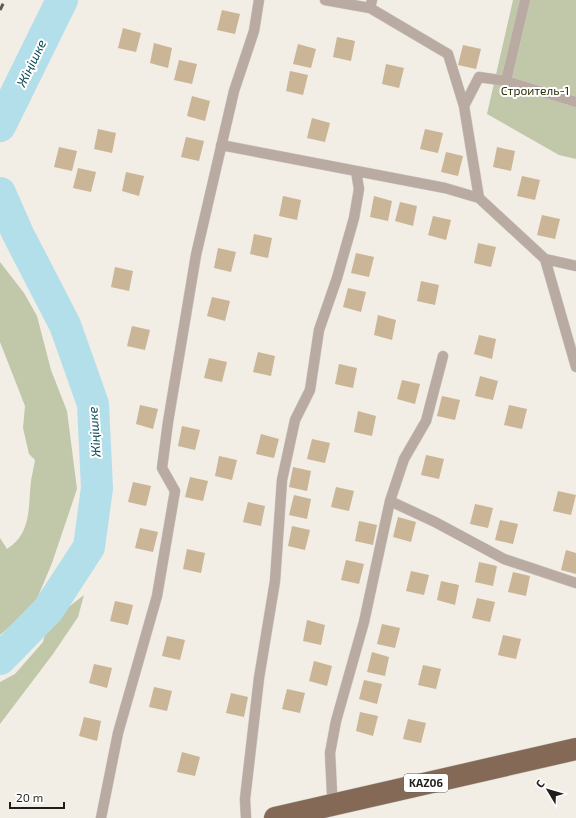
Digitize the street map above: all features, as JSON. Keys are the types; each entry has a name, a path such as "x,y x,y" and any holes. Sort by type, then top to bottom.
{"highway":[{"name":"KАZ06","path":"275,818 335,803 576,749"}],"lane":[{"path":"101,818 118,733 157,596 175,491 162,468 168,422 196,255 234,91 254,31 259,0"},
{"path":"325,0 371,4 448,54 464,106 479,198"},
{"path":"506,81 525,0"},
{"path":"464,106 479,77 506,81 576,102"},
{"path":"221,145 445,188 479,198 545,259 576,266"},
{"path":"246,818 245,799 259,678 275,581 282,480 295,420 310,390 320,330 354,218 359,189 356,171"},
{"path":"545,259 576,367"},
{"path":"335,803 332,793 330,752 336,721 364,622 390,501 404,459 426,421 443,356"},
{"path":"390,501 435,522 504,559 576,583"}],"green space":[{"name":"Строитель-1","path":"513,0 576,0 576,159 559,155 487,114"},
{"path":"0,262 24,293 37,316 51,370 67,411 77,489 52,563 34,606 0,635 0,538 7,549 15,543 25,527 29,510 31,481 35,460 29,454 23,428 25,406 0,342"},
{"path":"84,595 78,617 53,654 0,724 0,682 15,674 43,642 48,623"}],"building":[{"path":"222,10 240,14 235,34 217,30"},
{"path":"123,28 141,33 136,52 118,48"},
{"path":"337,37 355,41 351,61 333,57"},
{"path":"154,43 172,48 168,68 150,63"},
{"path":"298,44 316,49 311,68 293,64"},
{"path":"463,45 481,49 476,69 458,65"},
{"path":"179,60 197,64 192,84 174,80"},
{"path":"386,64 404,68 399,88 382,84"},
{"path":"290,71 308,75 303,95 286,91"},
{"path":"192,96 210,101 205,121 187,116"},
{"path":"312,118 330,123 325,142 307,138"},
{"path":"98,129 116,133 112,153 94,149"},
{"path":"425,129 443,133 438,153 420,149"},
{"path":"186,137 204,141 199,161 181,157"},
{"path":"59,147 77,151 72,171 54,167"},
{"path":"497,147 515,151 511,171 493,167"},
{"path":"446,152 463,156 458,176 441,172"},
{"path":"78,168 96,172 91,192 73,188"},
{"path":"126,172 144,176 139,196 122,191"},
{"path":"522,176 540,180 535,200 517,196"},
{"path":"283,196 301,200 297,220 279,216"},
{"path":"374,196 392,201 388,221 370,217"},
{"path":"400,202 417,206 413,226 395,221"},
{"path":"542,215 560,219 555,239 537,235"},
{"path":"433,216 451,220 446,240 428,235"},
{"path":"254,234 272,238 268,258 250,254"},
{"path":"478,243 496,247 491,267 474,263"},
{"path":"218,248 236,252 231,272 214,268"},
{"path":"356,253 374,257 369,277 351,273"},
{"path":"115,267 133,271 129,291 111,287"},
{"path":"421,281 439,285 435,305 417,301"},
{"path":"348,288 366,292 361,312 343,307"},
{"path":"212,297 230,301 225,321 207,316"},
{"path":"378,315 396,320 392,340 374,335"},
{"path":"132,326 150,330 145,350 127,346"},
{"path":"479,335 496,339 492,359 474,354"},
{"path":"258,352 275,356 271,376 253,372"},
{"path":"209,358 227,362 222,382 204,378"},
{"path":"339,364 357,368 353,388 335,384"},
{"path":"480,376 498,381 493,400 475,396"},
{"path":"402,380 420,384 415,404 397,399"},
{"path":"442,396 460,400 455,420 437,416"},
{"path":"140,405 158,409 153,429 136,424"},
{"path":"509,405 527,409 522,429 504,425"},
{"path":"358,411 376,416 372,436 354,432"},
{"path":"182,426 200,430 195,450 178,446"},
{"path":"261,434 279,439 274,458 256,454"},
{"path":"312,439 330,443 325,463 307,459"},
{"path":"426,455 444,459 439,479 421,475"},
{"path":"219,456 237,460 232,480 215,476"},
{"path":"293,467 311,471 307,491 289,487"},
{"path":"190,477 208,481 203,501 185,497"},
{"path":"133,482 151,486 146,506 128,502"},
{"path":"336,487 354,491 349,511 331,507"},
{"path":"558,491 576,495 571,515 553,511"},
{"path":"294,495 311,499 307,519 289,515"},
{"path":"248,502 265,506 261,526 243,522"},
{"path":"475,504 493,508 488,528 470,524"},
{"path":"398,517 416,522 411,542 393,537"},
{"path":"500,520 518,524 513,544 495,540"},
{"path":"359,521 377,525 373,545 355,541"},
{"path":"292,526 310,530 305,550 288,546"},
{"path":"140,528 158,532 153,552 135,548"},
{"path":"187,549 205,553 201,573 183,569"},
{"path":"566,550 576,553 576,574 561,570"},
{"path":"346,560 364,564 359,584 341,580"},
{"path":"479,562 497,566 493,586 475,582"},
{"path":"411,571 429,575 424,595 406,591"},
{"path":"513,572 530,576 526,596 508,592"},
{"path":"441,581 459,585 455,605 437,600"},
{"path":"477,598 495,602 490,622 472,618"},
{"path":"115,601 133,605 128,625 110,621"},
{"path":"307,620 325,625 321,645 303,641"},
{"path":"382,624 400,628 395,648 377,644"},
{"path":"503,635 521,639 516,659 498,655"},
{"path":"167,636 185,640 180,660 162,656"},
{"path":"372,652 389,657 385,676 367,672"},
{"path":"314,661 332,666 327,686 309,681"},
{"path":"94,664 112,668 107,688 89,683"},
{"path":"423,665 441,669 436,689 418,685"},
{"path":"364,680 382,684 377,704 359,699"},
{"path":"154,687 172,691 167,711 149,707"},
{"path":"287,689 305,693 300,713 282,709"},
{"path":"231,693 248,697 244,717 226,713"},
{"path":"360,712 378,716 373,736 356,731"},
{"path":"84,717 101,721 97,741 79,736"},
{"path":"408,719 426,723 421,743 403,739"},
{"path":"182,752 200,757 195,776 177,772"}],"waterway":[{"name":"Жіңішке","path":"0,126 62,0"},
{"name":"Жіңішке","path":"0,193 18,234 65,325 93,404 97,488 89,547 48,610 0,659"}],"railway":[{"path":"0,10 5,0"}]}
